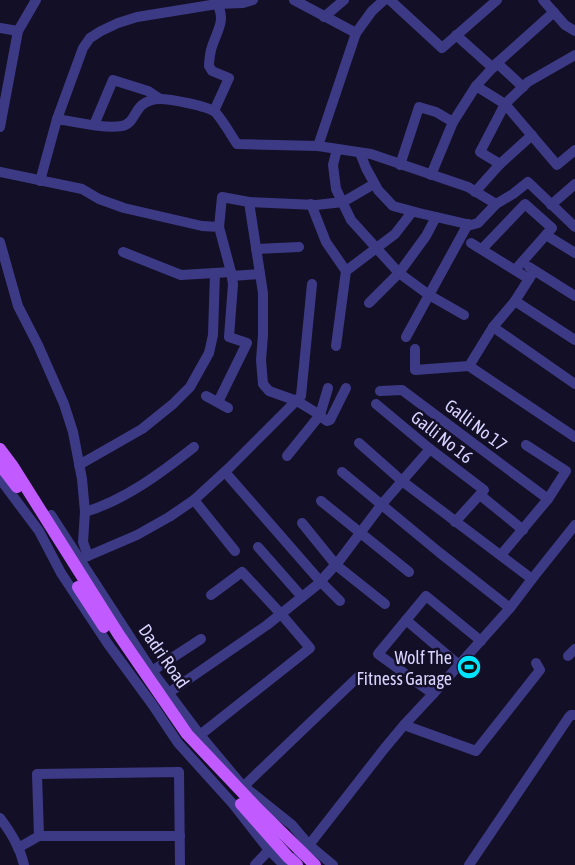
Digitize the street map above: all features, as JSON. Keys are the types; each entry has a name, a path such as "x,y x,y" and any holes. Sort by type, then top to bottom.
{"main road":[{"path":"0,449 118,635 187,734 258,809 315,865"},
{"path":"0,465 28,501 91,608 176,730 297,865"}],"street":[{"path":"0,127 18,32 36,0"},
{"path":"40,180 57,119 83,48 90,38 118,23 137,18 215,2 243,3 253,0"},
{"path":"294,0 356,33"},
{"path":"324,17 344,0"},
{"path":"318,146 356,33 372,11 384,0"},
{"path":"390,0 442,48 497,0"},
{"path":"542,0 565,25 575,31"},
{"path":"214,111 229,78 212,71 208,66 211,48 221,22 215,2"},
{"path":"431,175 453,122 476,86 554,12"},
{"path":"0,28 18,32"},
{"path":"456,35 523,87"},
{"path":"500,164 480,152 505,104 528,82 575,55"},
{"path":"94,125 113,80 148,91 160,99"},
{"path":"476,86 505,104 557,165 575,150"},
{"path":"57,119 107,127 122,126 130,122 143,104 153,100 160,99 190,104 214,111 237,144 318,146 371,154 468,187 496,204"},
{"path":"400,165 419,107 436,112 453,122"},
{"path":"475,192 500,164 532,135"},
{"path":"337,149 333,165 336,188 351,220 399,273 428,295 464,315"},
{"path":"360,153 374,184 393,206 468,224 478,224 496,204 528,182 575,226"},
{"path":"0,172 82,189 99,199 124,208 202,226 219,227"},
{"path":"218,402 247,343 229,337 233,284 219,227 221,197 250,202 311,204 343,202 374,184"},
{"path":"551,205 575,184"},
{"path":"250,202 263,302 264,335 261,360 263,384 269,391 297,401 327,421 330,420 346,388"},
{"path":"311,204 326,242 346,271 336,346"},
{"path":"482,249 524,204 552,228 515,270"},
{"path":"346,271 395,234 412,212"},
{"path":"369,303 399,273 426,236 436,217"},
{"path":"406,337 468,224"},
{"path":"546,235 575,253"},
{"path":"0,242 18,306 38,345 64,404 73,432 85,512 82,542 83,558 169,518 194,500 297,401 301,396 312,284"},
{"path":"472,243 515,270 531,275 575,296"},
{"path":"256,249 299,247"},
{"path":"124,252 180,275 215,273 260,274"},
{"path":"522,262 531,275"},
{"path":"79,465 142,429 173,404 190,387 209,353 213,335 215,273"},
{"path":"469,366 493,327 515,301 531,275"},
{"path":"515,301 575,340"},
{"path":"493,327 575,384"},
{"path":"415,349 415,370 469,366 575,437"},
{"path":"288,456 320,415 328,388"},
{"name":"Galli No 17","path":"380,391 402,390 548,499"},
{"path":"206,396 228,408"},
{"name":"Galli No 16","path":"376,404 430,449 484,490 480,495"},
{"name":"Dadri Road","path":"0,440 70,545 83,558 152,670 200,735 244,786 292,825 309,844 333,865"},
{"path":"359,443 402,481 532,579"},
{"path":"501,555 548,499 566,471 526,445"},
{"path":"85,512 110,503 138,487 169,467 194,447"},
{"path":"152,704 267,625 320,581 336,565 382,504 430,449"},
{"path":"224,472 340,601"},
{"path":"342,472 510,608"},
{"path":"0,479 39,532 61,573 108,644 178,743 233,804 284,865"},
{"path":"455,522 480,495 523,530"},
{"path":"194,500 235,552"},
{"path":"321,501 409,572"},
{"path":"302,523 336,565 385,604"},
{"path":"288,865 309,844 384,748 510,608 575,525"},
{"path":"52,556 70,545"},
{"path":"258,548 302,597"},
{"path":"200,735 310,648 242,572 211,595"},
{"path":"433,694 378,654 426,596 481,641"},
{"path":"406,620 460,665"},
{"path":"152,670 201,639"},
{"path":"404,725 476,752 540,670 536,663"},
{"path":"244,786 360,675"},
{"path":"469,865 568,717 575,715"},
{"path":"39,836 37,774 179,772 180,865"},
{"path":"0,818 11,833 22,854 24,865"},
{"path":"18,848 39,836 180,836"},
{"path":"255,865 270,850"}],"place":[{"name":"Wolf The Fitness Garage","path":"469,667"}]}
